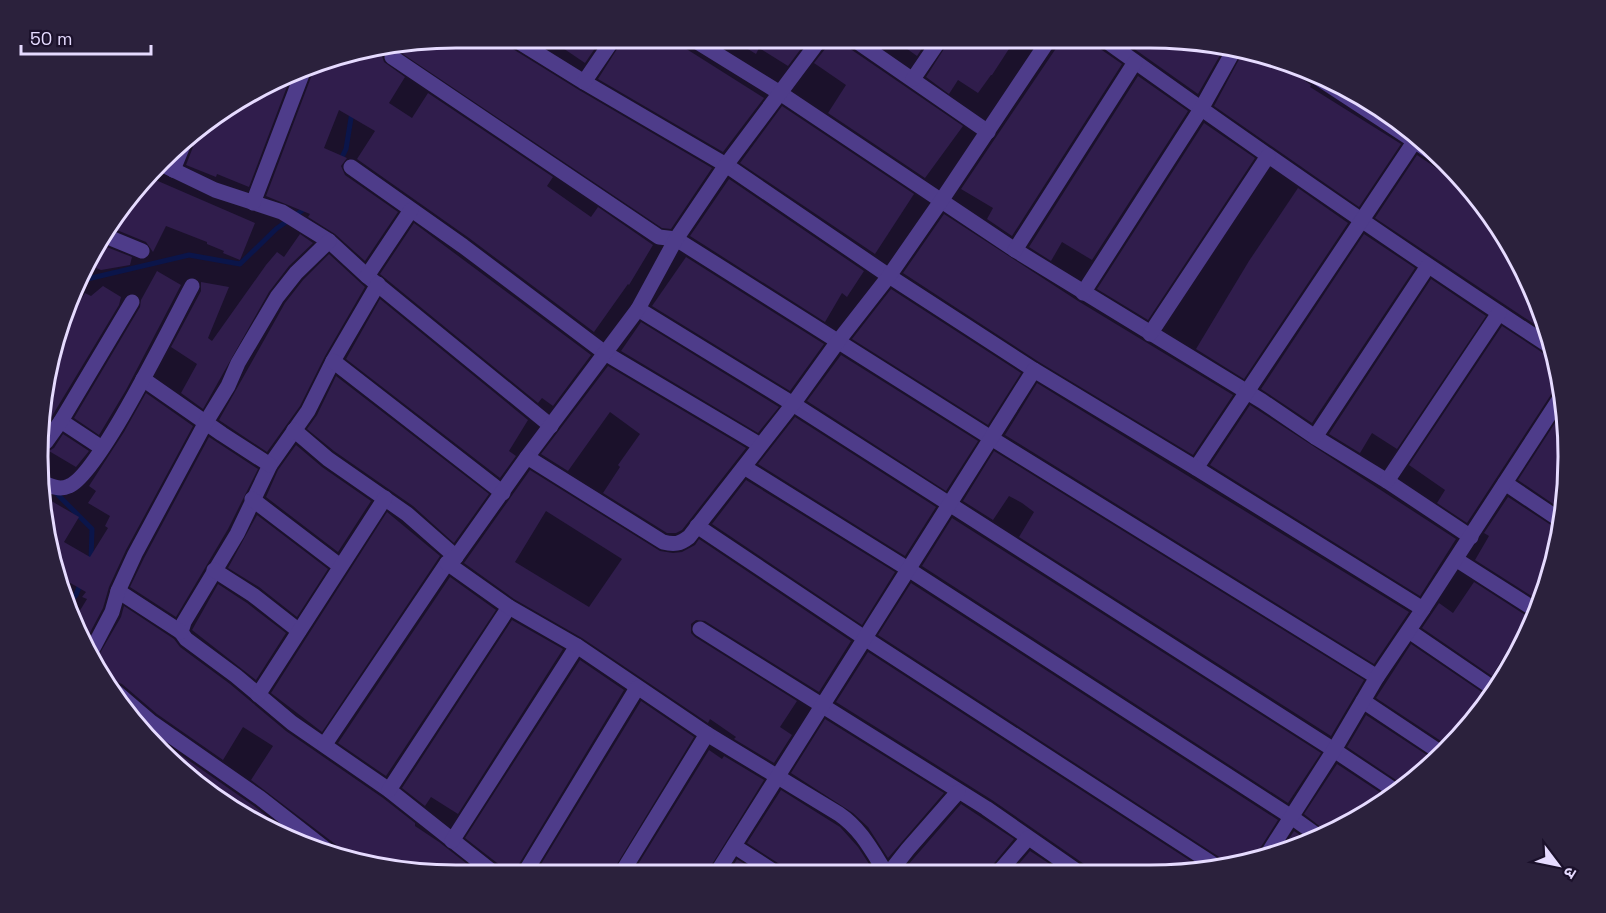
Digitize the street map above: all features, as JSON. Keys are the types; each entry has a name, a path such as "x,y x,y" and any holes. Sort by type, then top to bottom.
{"street":[{"path":"529,48 726,165 888,276 1034,370 1423,609"},
{"path":"584,82 607,48"},
{"path":"716,48 1015,250 1247,392 1471,537"},
{"path":"325,744 452,560 638,309 676,239 726,165 814,48"},
{"path":"867,48 988,132"},
{"path":"913,80 934,48"},
{"path":"527,458 663,542 682,543 793,404 838,340 888,276 1043,48"},
{"path":"1116,48 1362,221 1541,340"},
{"path":"1083,293 1201,109 1230,56"},
{"path":"392,57 659,237 676,239 991,438 1377,677"},
{"path":"1015,250 1135,62"},
{"path":"253,203 300,79"},
{"path":"1196,468 1412,144"},
{"path":"1150,334 1268,156"},
{"path":"351,167 605,353 759,446"},
{"path":"168,168 215,190 282,212 328,241 372,280 551,426"},
{"path":"181,632 184,622 237,534 270,465 308,411 372,280 411,210"},
{"path":"112,239 142,251"},
{"path":"95,645 112,612 118,591 147,530 277,297 296,273 328,241"},
{"path":"1315,437 1428,266"},
{"path":"49,485 58,489 71,486 96,461 143,379 192,285"},
{"path":"49,438 132,302"},
{"path":"638,309 793,404 1389,787"},
{"path":"1387,481 1499,313"},
{"path":"333,361 503,493"},
{"path":"722,865 1034,370"},
{"path":"143,379 270,465"},
{"path":"1272,846 1334,750 1377,677 1457,560 1555,406"},
{"path":"61,421 102,448"},
{"path":"294,430 328,459 407,514 452,560 509,607 577,646 707,734 853,823 882,865"},
{"path":"744,467 908,569 1312,831"},
{"path":"1505,483 1554,516"},
{"path":"258,695 385,498"},
{"path":"252,499 340,566"},
{"path":"697,526 866,639 1208,861"},
{"path":"1457,560 1529,606"},
{"path":"214,570 254,595 299,631"},
{"path":"118,591 181,632 186,639 236,676 292,723 389,790 483,865"},
{"path":"389,790 509,607"},
{"path":"700,629 986,808 1068,865"},
{"path":"1409,631 1488,685"},
{"path":"452,841 577,646"},
{"path":"529,865 637,688"},
{"path":"1363,701 1434,749"},
{"path":"627,865 707,734"},
{"path":"158,735 260,798 311,838"},
{"path":"894,865 958,792"},
{"path":"1005,865 1028,838"},
{"path":"734,846 764,865"}],"building":[{"path":"456,48 511,48 712,168 671,229 662,228 399,52"},
{"path":"563,48 595,48 585,63"},
{"path":"618,48 685,48 764,98 723,152 598,79"},
{"path":"746,48 759,48 756,54"},
{"path":"759,48 802,48 788,66"},
{"path":"826,48 849,48 963,126 925,178 828,113 846,85 814,63"},
{"path":"906,48 922,48 917,56"},
{"path":"945,48 1010,48 978,93 958,80 949,94 926,77"},
{"path":"1056,48 1099,48 1122,64 1012,236 987,219 993,208 961,189"},
{"path":"1133,48 1176,49 1220,54 1198,94"},
{"path":"383,55 384,62 405,77 389,103 412,118 428,93 553,177 547,186 591,217 598,207 653,245 629,285 594,332 469,238 357,159 375,131 339,110 324,148 347,158 341,166 345,175 398,212 365,261 335,234 308,217 310,214 266,196 312,75"},
{"path":"1240,58 1299,76 1311,85 1310,87 1401,144 1359,207 1214,106"},
{"path":"1138,76 1188,111 1092,260 1062,242 1051,261 1029,247"},
{"path":"288,85 249,187 186,165 193,144 230,117"},
{"path":"782,106 914,194 875,254 740,163"},
{"path":"1204,123 1255,158 1148,320 1097,289"},
{"path":"1417,155 1441,171 1474,208 1516,276 1536,325 1375,218"},
{"path":"729,179 864,271 847,297 842,293 825,322 690,236"},
{"path":"156,180 255,223 240,260 223,253 224,251 207,242 166,226 153,252 146,242 117,230"},
{"path":"1298,188 1348,223 1244,379 1196,349 1249,261"},
{"path":"944,214 1078,301 1233,395 1193,455 1039,362 903,273"},
{"path":"414,223 591,355 553,406 542,398 538,403 380,274"},
{"path":"300,234 313,243 289,266 269,292 203,409 181,393 197,364 171,347 201,291 201,282 229,287 208,338 212,341 266,265 277,252 284,257"},
{"path":"1364,234 1415,268 1312,423 1261,389"},
{"path":"106,247 132,257 130,265 101,270 95,267"},
{"path":"329,254 365,287 325,356 300,406 267,452 219,420 285,303 303,280"},
{"path":"686,257 824,344 790,391 652,306"},
{"path":"157,271 181,285 126,390 99,435 74,418 140,307 141,300"},
{"path":"1431,279 1486,316 1397,449 1372,433 1360,453 1329,434"},
{"path":"103,286 121,297 119,305 50,420 56,377 70,325 77,306 85,293 91,296"},
{"path":"891,289 1021,373 988,425 852,339"},
{"path":"380,299 528,420 509,451 516,456 500,478 346,359"},
{"path":"641,322 779,407 758,433 621,351"},
{"path":"1502,326 1545,354 1553,392 1467,523 1437,503 1445,490 1409,465"},
{"path":"841,355 978,441 946,491 807,401"},
{"path":"608,366 746,448 682,530 676,533 667,533 603,493 620,467 618,465 640,434 610,412 568,471 541,454"},
{"path":"336,376 489,494 454,543 413,506 334,451 307,429 317,415"},
{"path":"1037,383 1409,612 1374,664 1005,435"},
{"path":"146,393 193,426 126,550 109,587 103,608 89,635 79,612 87,599 82,597 86,592 68,582 56,536 50,500 79,517 64,542 90,557 108,528 105,526 110,516 88,503 96,491 89,486"},
{"path":"1250,405 1456,539 1420,596 1210,465"},
{"path":"795,417 936,507 905,556 758,464"},
{"path":"1556,421 1558,456 1555,505 1518,480"},
{"path":"63,434 89,451 76,467 49,451 54,448"},
{"path":"209,437 258,469 228,529 176,617 130,587"},
{"path":"296,445 322,467 371,501 338,552 266,497 278,470"},
{"path":"994,451 1364,680 1331,736 1019,537 1034,512 1022,503 1009,496 993,520 963,501"},
{"path":"530,470 660,551 682,552 695,545 699,539 851,641 819,692 705,621 696,620 691,624 691,633 695,637 797,701 780,727 792,735 774,763 734,739 736,737 710,719 708,723 582,638 514,599 464,563","holes":["546,511 622,559 589,607 515,562"]},
{"path":"746,480 895,572 862,625 712,524"},
{"path":"1508,497 1552,526 1533,597 1475,560 1489,536 1484,533"},
{"path":"387,512 440,556 322,732 271,693"},
{"path":"257,515 328,569 297,617 259,587 228,568"},
{"path":"952,518 1321,753 1288,803 922,566"},
{"path":"450,577 496,610 386,776 338,743"},
{"path":"1474,582 1526,615 1513,643 1492,676 1422,628 1439,603 1453,613"},
{"path":"911,583 1278,820 1259,850 1222,858 878,635"},
{"path":"218,584 286,633 256,680 192,630"},
{"path":"124,606 174,639 180,647 230,684 286,731 383,798 415,823 415,826 468,865 403,862 339,847 251,780 273,746 243,727 223,760 116,682 99,654 121,617"},
{"path":"512,620 563,649 458,814 431,797 425,806 402,788"},
{"path":"1411,644 1482,693 1457,726 1442,741 1376,698"},
{"path":"868,652 1193,863 1084,865 992,800 836,702"},
{"path":"580,660 624,690 518,865 500,865 465,838"},
{"path":"641,701 694,737 616,865 541,865"},
{"path":"1366,715 1428,755 1398,781 1347,747"},
{"path":"825,719 944,793 888,858 868,827 853,813 791,773"},
{"path":"171,748 275,822 208,781"},
{"path":"709,750 722,759 724,756 764,780 712,865 638,865"},
{"path":"1337,764 1381,793 1321,827 1304,814"},
{"path":"781,790 840,827 858,847 870,865 781,865 747,843"},
{"path":"961,804 1014,839 993,865 908,865"},
{"path":"1294,831 1301,836 1288,841"},
{"path":"1030,851 1051,865 1018,865"},
{"path":"737,859 746,865 733,865"}],"waterway":[{"path":"340,161 346,149 352,112"},
{"path":"89,279 189,255 240,264 276,229 307,207"},
{"path":"55,492 92,529 91,560"},
{"path":"74,598 81,582"}]}
